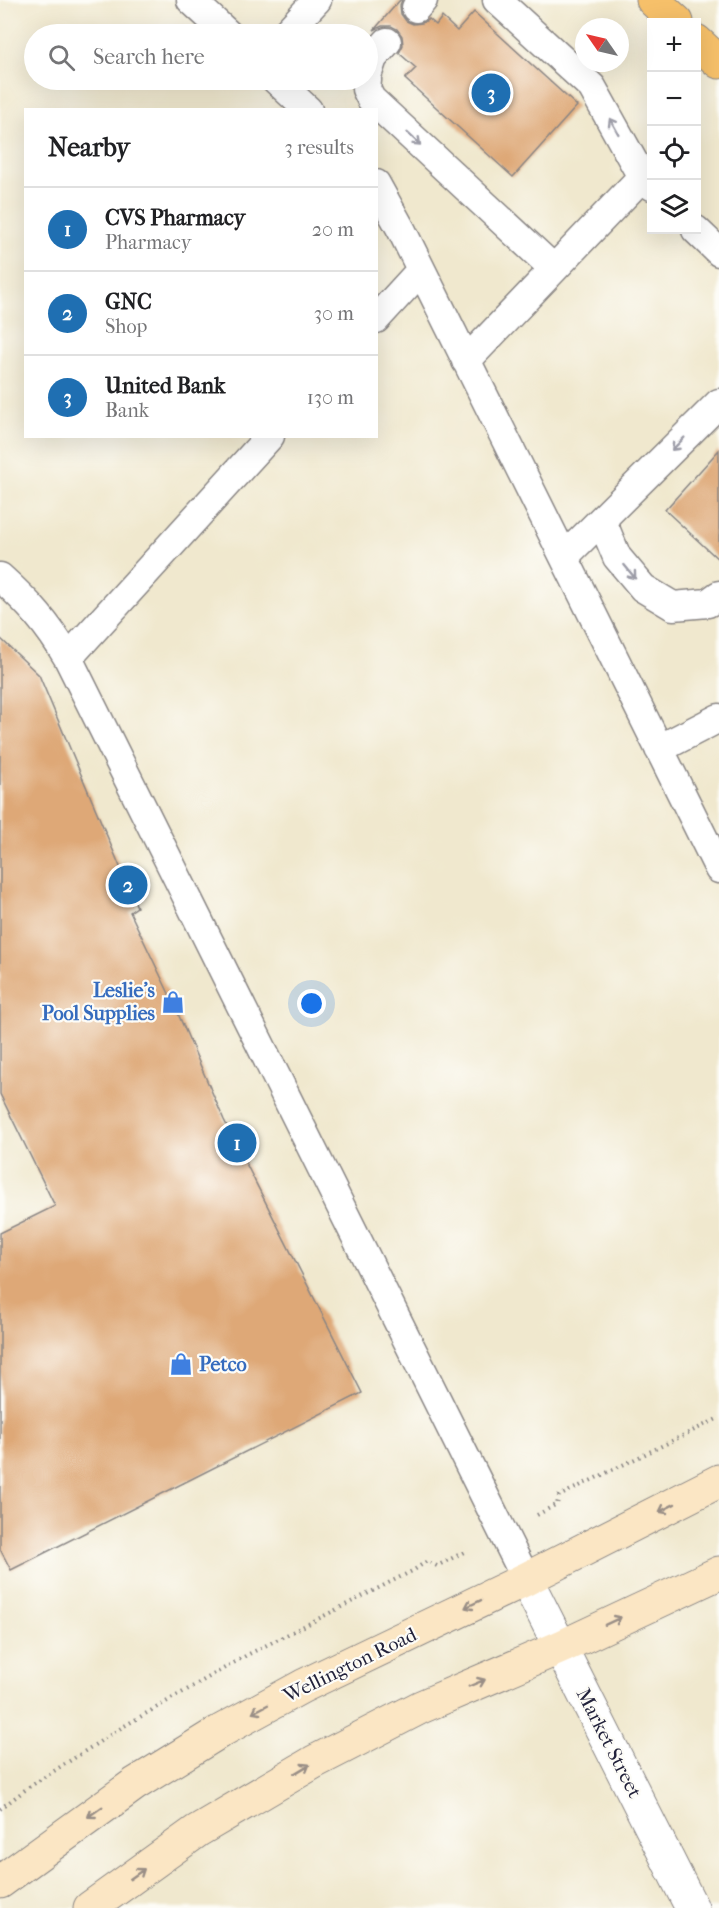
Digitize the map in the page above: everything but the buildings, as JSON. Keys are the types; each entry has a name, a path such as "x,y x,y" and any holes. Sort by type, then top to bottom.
{"highway":[{"path":"653,0 673,18"},
{"path":"701,46 719,62"}],"main road":[{"name":"Wellington Road","path":"0,1882 135,1784 219,1732 303,1686 526,1579 719,1481"},
{"path":"90,1908 197,1831 314,1762 421,1707 561,1647 719,1573"}],"street":[{"name":"Market Street","path":"526,1579 692,1908"}],"lane":[{"path":"191,0 217,24"},
{"path":"294,24 317,0"},
{"path":"466,361 554,269 647,181 592,87 497,0"},
{"path":"378,52 387,42"},
{"path":"287,90 306,108"},
{"path":"366,90 371,99 554,269"},
{"path":"378,188 719,869"},
{"path":"700,234 719,252"},
{"path":"378,317 421,270"},
{"path":"564,557 719,403"},
{"path":"68,658 268,438"},
{"path":"602,521 617,557 643,588 673,606 708,603 719,595"},
{"path":"0,577 51,629 68,658 526,1579"},
{"path":"659,749 719,718"}],"path":[{"path":"557,1504 559,1496 719,1418"},
{"path":"0,1809 28,1787 121,1728 249,1654 414,1570 427,1560 437,1566"}],"place":[{"name":"United Bank","path":"491,93"},
{"name":"GNC","path":"128,885"},
{"name":"Leslie's Pool Supplies","path":"173,1002"},
{"name":"CVS Pharmacy","path":"237,1143"},
{"name":"Petco","path":"181,1364"}]}
